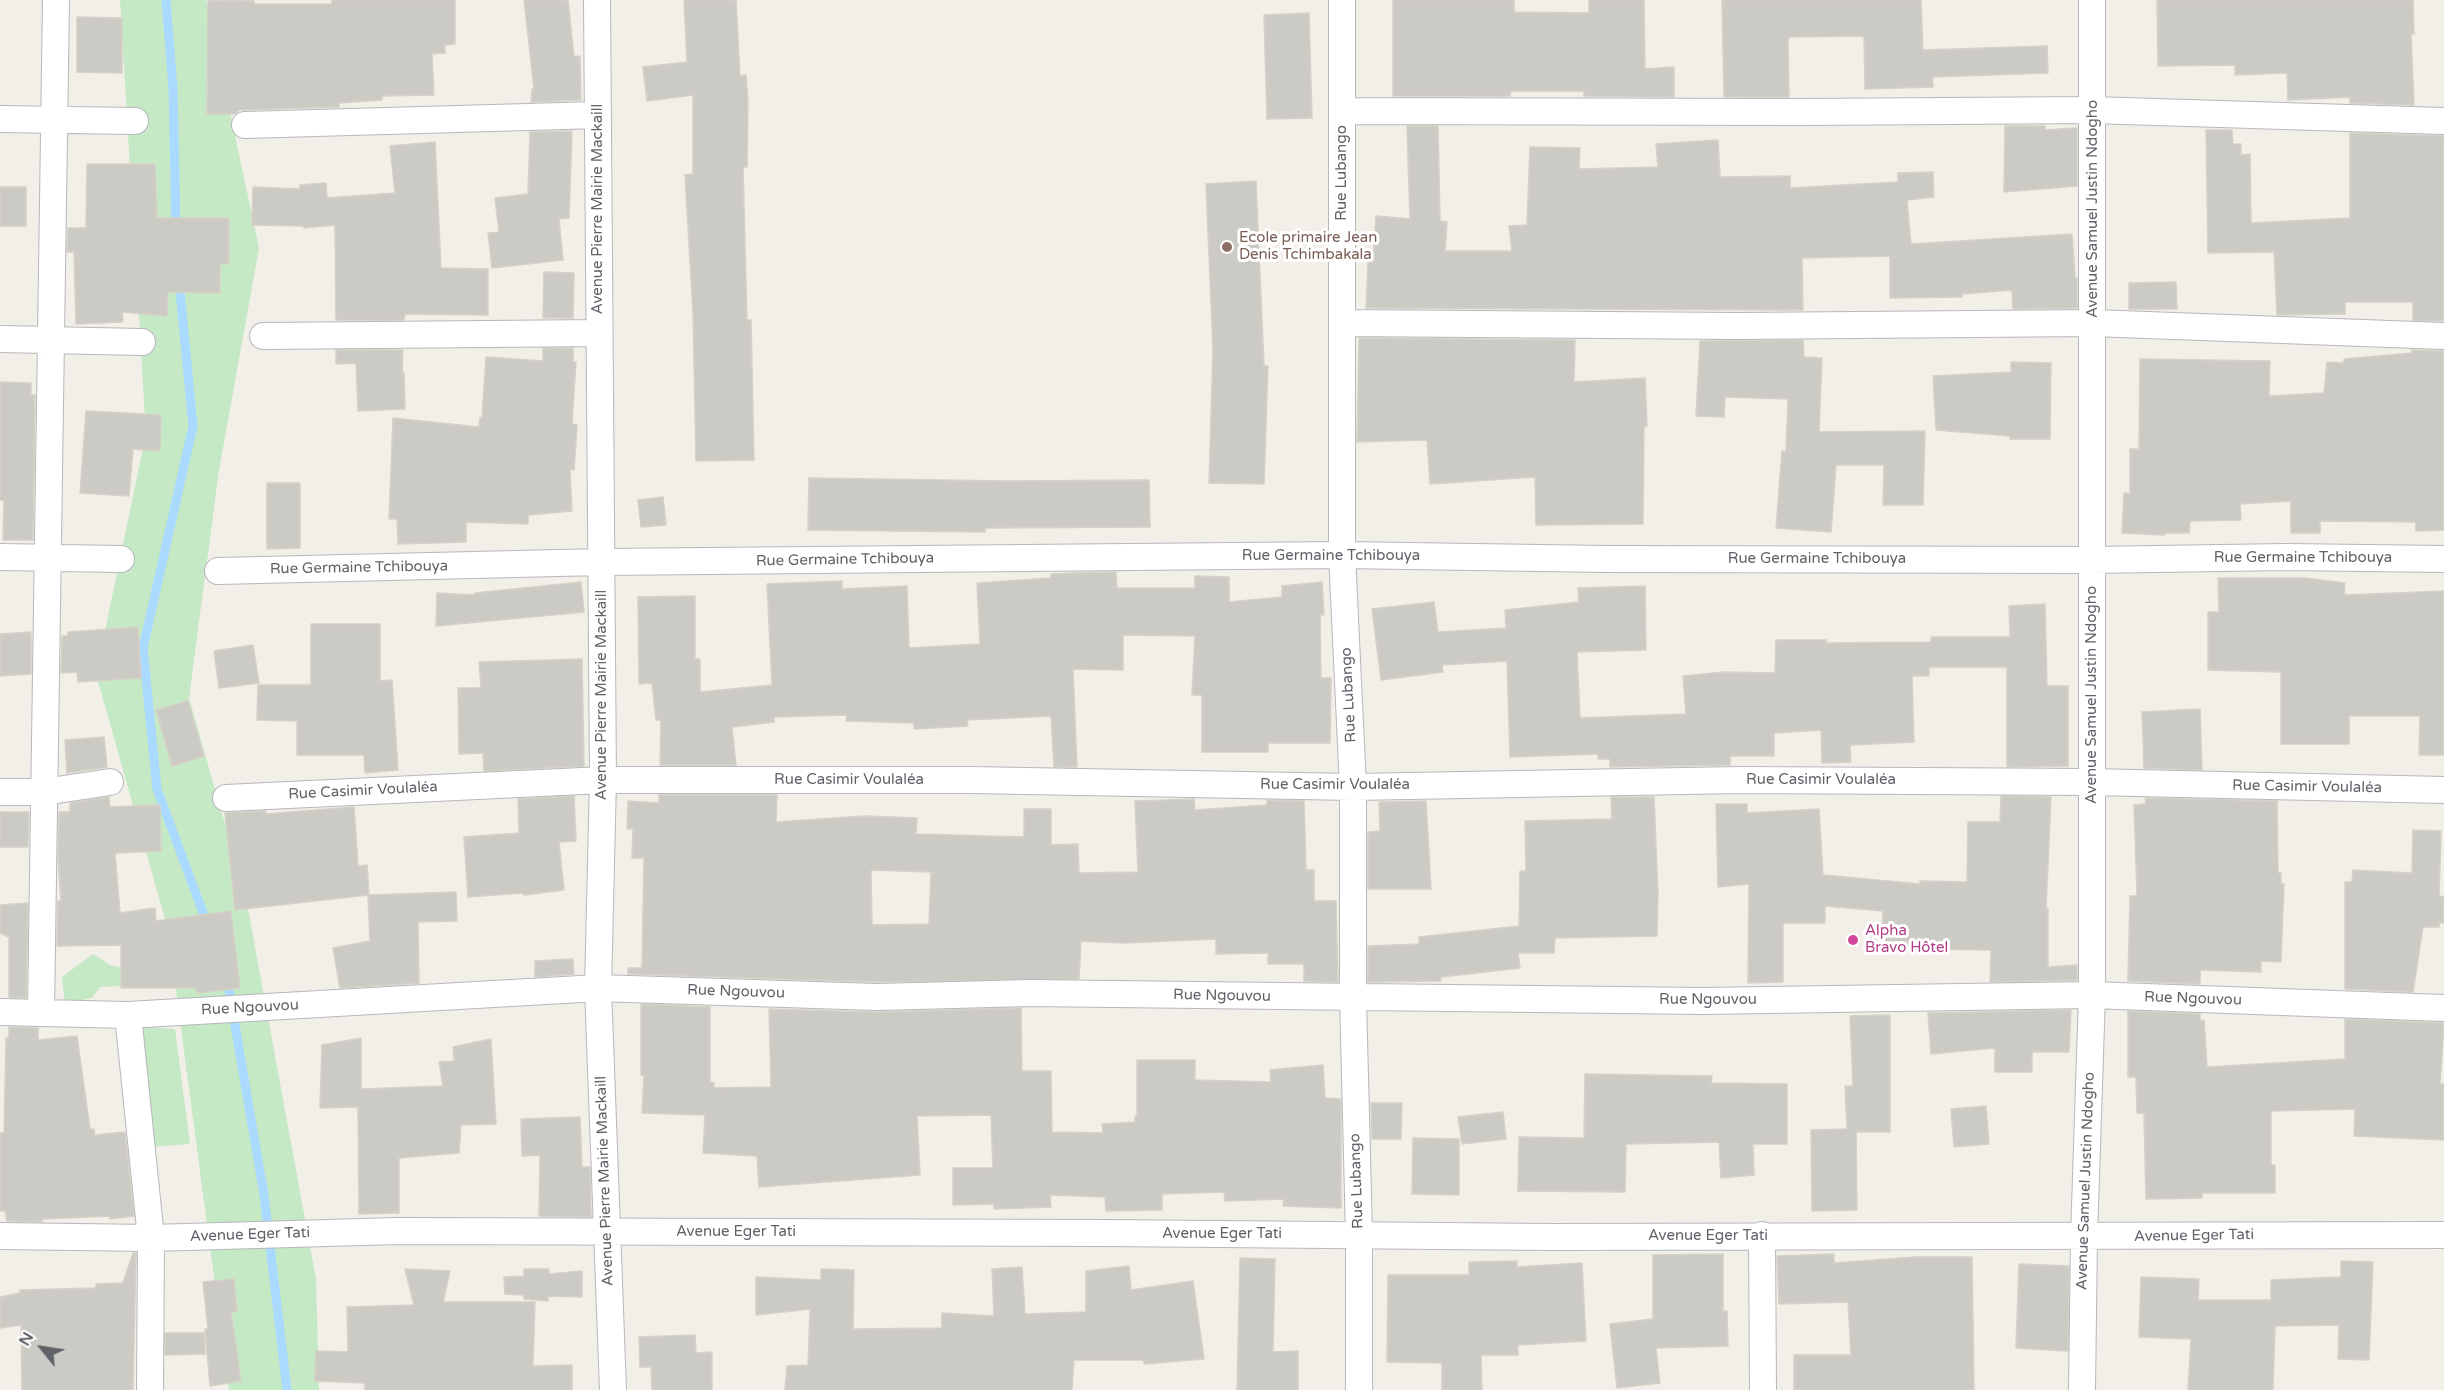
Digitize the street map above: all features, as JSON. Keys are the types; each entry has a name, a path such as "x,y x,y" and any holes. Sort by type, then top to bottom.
{"street":[{"path":"41,1011 56,0"},
{"name":"Avenue Pierre Mairie Mackaill","path":"597,0 603,780 598,988 613,1390"},
{"name":"Rue Lubango","path":"1342,0 1342,555 1353,787 1353,998 1359,1235 1359,1390"},
{"name":"Avenue Samuel Justin Ndogho","path":"2082,1390 2084,1237 2092,995 2092,0"},
{"path":"1342,111 2092,110 2444,121"},
{"path":"244,124 598,116"},
{"path":"0,119 135,121"},
{"path":"1342,323 1738,326 2093,323 2444,336"},
{"path":"263,336 599,333"},
{"path":"0,339 142,342"},
{"name":"Rue Germaine Tchibouya","path":"218,571 601,562 1342,555 1606,559 2091,560 2286,557 2444,559"},
{"path":"0,557 122,559"},
{"name":"Rue Casimir Voulaléa","path":"226,798 603,780 971,780 1353,787 1740,780 2092,782 2444,790"},
{"path":"0,792 44,792 110,782"},
{"name":"Rue Ngouvou","path":"0,1012 41,1011 128,1015 598,988 877,997 1029,993 1714,1001 2092,995 2444,1008"},
{"path":"128,1015 152,1238 150,1390"},
{"name":"Avenue Eger Tati","path":"0,1236 152,1238 398,1231 1552,1237 2444,1235"},
{"path":"1762,1235 1762,1390"}],"green space":[{"path":"120,0 206,0 259,248 219,470 189,698 246,898 316,1279 319,1390 229,1390 168,930 96,674 146,434"},
{"path":"93,954 110,965 126,969 123,986 100,987 92,998 65,1003 62,977"},
{"path":"134,1026 175,1029 190,1144 149,1147"}],"building":[{"path":"208,0 254,1 254,4 332,4 332,0 455,0 455,44 445,45 445,53 432,54 434,95 382,96 382,100 339,103 339,107 239,110 235,114 207,114"},
{"path":"524,0 568,0 574,57 580,56 581,100 531,102 532,89 534,89"},
{"path":"684,0 736,0 740,76 746,75 748,101 747,167 743,167 747,320 751,320 754,460 696,461 693,314 685,175 693,174 693,95 647,101 643,67 687,62"},
{"path":"1393,0 1514,0 1514,12 1589,13 1589,0 1644,0 1645,69 1674,67 1674,97 1584,96 1584,91 1511,91 1510,96 1393,96"},
{"path":"1722,0 1921,0 1923,50 2047,46 2048,73 1932,77 1933,87 1865,89 1864,36 1788,37 1789,97 1724,97"},
{"path":"2157,0 2413,0 2414,34 2411,34 2414,105 2350,103 2350,97 2288,100 2287,73 2235,75 2235,65 2158,66"},
{"path":"1309,13 1312,118 1267,119 1264,15"},
{"path":"77,17 122,18 122,73 77,72"},
{"path":"1407,126 1438,126 1440,221 1447,222 1445,251 1512,251 1509,226 1527,225 1530,147 1580,148 1579,169 1658,167 1656,144 1718,140 1720,177 1790,176 1790,188 1898,182 1898,173 1933,172 1934,197 1907,200 1911,244 2072,234 2075,278 2077,278 2077,308 2013,309 2012,290 1962,294 1962,297 1890,298 1890,256 1802,258 1803,310 1366,308 1368,261 1373,261 1376,216 1410,219"},
{"path":"2005,126 2045,126 2045,130 2077,128 2077,186 2004,192"},
{"path":"2206,130 2232,130 2233,144 2241,144 2241,155 2250,154 2251,223 2350,218 2350,133 2444,136 2444,321 2413,320 2413,302 2345,302 2345,314 2277,315 2274,252 2208,253"},
{"path":"572,131 569,218 559,219 563,260 492,268 488,233 499,232 495,198 528,194 530,132"},
{"path":"435,142 441,268 488,269 488,315 405,314 404,320 336,320 335,225 304,228 303,226 252,225 253,187 300,189 300,185 326,183 327,198 395,193 390,146"},
{"path":"87,164 155,164 157,218 229,218 229,264 220,264 220,293 168,292 167,316 122,312 123,322 76,324 74,252 67,252 68,228 86,228"},
{"path":"1256,181 1264,366 1268,366 1264,484 1209,483 1213,350 1206,184"},
{"path":"0,187 26,187 26,226 0,226"},
{"path":"544,272 574,273 573,318 543,318"},
{"path":"2176,282 2177,309 2129,309 2129,283"},
{"path":"1359,338 1575,340 1574,382 1645,378 1647,426 1644,426 1643,524 1536,525 1535,477 1430,484 1427,440 1357,442"},
{"path":"1803,340 1804,357 1822,358 1819,432 1925,431 1923,505 1883,505 1884,465 1836,465 1831,532 1776,528 1782,451 1786,452 1788,399 1725,397 1724,417 1696,416 1700,341"},
{"path":"543,348 573,348 573,362 576,362 572,424 577,425 574,470 570,469 572,511 528,515 528,524 466,522 466,542 398,544 397,519 389,519 393,418 479,427 480,418 482,418 486,357 543,361"},
{"path":"336,350 403,350 405,409 358,411 356,363 336,364"},
{"path":"2412,350 2444,351 2444,530 2416,531 2416,522 2320,521 2320,533 2291,533 2291,501 2240,504 2241,520 2190,521 2189,533 2165,533 2165,535 2122,533 2124,493 2130,494 2130,449 2139,449 2140,359 2270,361 2269,396 2324,393 2327,362 2344,363 2344,359 2412,353"},
{"path":"2011,362 2051,363 2050,439 2010,439 2010,436 1936,430 1933,376 2011,372"},
{"path":"0,382 31,383 31,395 35,395 33,540 3,540 4,500 0,500"},
{"path":"86,411 161,415 160,451 133,449 129,496 80,493"},
{"path":"809,478 1009,481 1149,480 1150,527 985,528 985,532 808,530"},
{"path":"267,483 300,483 300,548 267,549"},
{"path":"663,497 666,525 641,527 638,500"},
{"path":"1116,572 1117,588 1195,588 1195,576 1229,577 1229,602 1282,597 1282,586 1322,582 1324,615 1320,615 1321,678 1331,678 1330,743 1268,743 1268,752 1202,752 1202,695 1192,695 1195,636 1123,635 1123,670 1073,669 1077,767 1054,767 1051,716 967,720 968,726 914,729 914,723 846,721 847,715 774,717 774,722 732,727 736,765 660,765 661,720 656,720 652,683 639,684 638,597 695,596 695,659 700,659 700,692 772,685 767,584 842,581 842,589 907,586 909,648 980,644 977,583 1051,578 1051,574"},
{"path":"2218,578 2305,578 2345,583 2344,595 2444,591 2444,755 2419,755 2420,716 2349,716 2349,744 2281,744 2281,672 2208,670 2208,612 2219,612"},
{"path":"581,582 584,612 436,626 437,593 475,595 475,593"},
{"path":"1645,586 1646,650 1577,652 1580,718 1686,714 1683,676 1724,672 1775,673 1776,640 1826,640 1826,643 1931,642 1931,637 2010,637 2009,606 2045,604 2047,686 2068,686 2068,766 2007,767 2007,667 1929,667 1929,676 1912,676 1914,742 1850,745 1851,762 1822,763 1821,730 1774,733 1774,756 1730,756 1730,765 1610,767 1610,759 1598,759 1598,754 1510,757 1507,661 1442,665 1443,672 1381,680 1372,609 1434,602 1438,632 1506,628 1505,610 1579,602 1578,588"},
{"path":"311,624 380,624 380,681 392,680 398,770 365,773 364,755 297,755 297,721 257,720 258,685 311,685"},
{"path":"138,627 141,678 78,682 77,672 61,673 62,636 68,636 68,632"},
{"path":"31,632 31,674 0,676 0,634"},
{"path":"253,645 259,683 219,688 214,651"},
{"path":"582,659 584,766 484,771 483,753 459,754 458,688 481,688 479,662"},
{"path":"188,701 204,756 172,766 156,710"},
{"path":"2200,709 2202,770 2144,768 2142,712"},
{"path":"104,737 107,767 67,773 65,740"},
{"path":"659,795 777,795 776,822 865,816 917,818 916,834 1024,837 1024,809 1051,809 1051,845 1078,844 1079,873 1138,872 1135,801 1194,799 1195,810 1267,805 1267,800 1304,801 1306,870 1314,870 1314,901 1336,901 1338,982 1304,981 1304,964 1268,964 1268,953 1216,954 1216,939 1122,943 1081,941 1079,979 877,982 628,974 628,968 642,968 644,858 632,858 633,829 627,829 628,801 659,803","holes":["871,870 931,872 929,924 872,925"]},
{"path":"574,796 576,841 559,842 564,890 524,895 523,893 468,897 464,837 519,833 518,799"},
{"path":"2001,796 2051,797 2046,908 2048,908 2048,967 2077,965 2077,980 1990,982 1991,950 1918,949 1918,946 1881,945 1883,911 1825,906 1825,923 1783,923 1783,982 1748,983 1749,884 1718,887 1716,804 1747,804 1747,813 1819,809 1823,875 1920,884 1920,881 1967,882 1968,822 2000,822"},
{"path":"109,797 110,807 160,805 161,851 115,853 120,913 155,908 156,921 231,911 240,988 197,993 196,988 121,988 121,945 57,946 58,901 61,901 58,860 59,812 70,812 70,803"},
{"path":"1611,797 1654,797 1658,893 1657,936 1555,938 1554,953 1518,953 1520,968 1441,977 1441,981 1368,982 1368,946 1419,944 1419,937 1519,926 1520,871 1526,871 1525,821 1612,819"},
{"path":"2145,798 2277,801 2278,873 2281,873 2281,884 2284,884 2281,962 2261,961 2261,972 2200,970 2200,984 2128,981 2130,896 2137,896 2134,805 2146,804"},
{"path":"1426,801 1431,889 1368,889 1368,832 1380,831 1379,802"},
{"path":"354,807 358,866 367,865 369,895 456,892 457,921 418,922 419,983 340,988 333,948 370,941 368,895 235,910 225,813 266,811 266,814"},
{"path":"0,812 29,812 28,847 0,847"},
{"path":"2413,830 2441,831 2439,897 2444,896 2444,923 2439,923 2439,927 2423,927 2413,992 2345,989 2345,882 2352,882 2353,870 2412,873"},
{"path":"28,903 26,998 9,997 9,937 0,933 0,905"},
{"path":"573,959 574,974 535,977 535,961"},
{"path":"641,1004 710,1007 710,1082 714,1083 714,1088 771,1087 769,1009 877,1012 1021,1008 1022,1071 1051,1071 1052,1132 1103,1133 1102,1124 1135,1122 1135,1116 1137,1116 1137,1060 1195,1060 1195,1080 1271,1082 1270,1070 1323,1065 1325,1098 1341,1099 1341,1208 1283,1206 1284,1199 1225,1201 1224,1192 1162,1194 1162,1210 1106,1211 1105,1197 1050,1195 1051,1207 994,1209 994,1204 953,1205 953,1168 993,1168 991,1115 917,1116 920,1175 759,1187 757,1156 703,1153 705,1115 642,1113 644,1075 641,1075"},
{"path":"2071,1010 2069,1052 2032,1052 2032,1072 1995,1072 1995,1048 1931,1054 1928,1013"},
{"path":"2128,1011 2200,1014 2200,1021 2204,1020 2207,1067 2345,1059 2345,1019 2444,1023 2440,1084 2444,1084 2444,1140 2354,1136 2355,1109 2271,1111 2271,1165 2275,1165 2275,1193 2202,1193 2202,1198 2146,1199 2144,1113 2137,1113 2136,1077 2128,1077"},
{"path":"1890,1015 1890,1132 1856,1132 1857,1210 1812,1211 1811,1130 1847,1129 1845,1086 1853,1086 1850,1016"},
{"path":"9,1027 38,1028 38,1040 77,1036 90,1129 94,1129 95,1135 125,1132 134,1216 110,1219 110,1216 42,1219 42,1222 7,1221 5,1211 0,1211 0,1133 4,1133 6,1038 9,1038"},
{"path":"361,1038 361,1089 443,1086 439,1062 454,1061 453,1047 491,1039 496,1124 461,1125 459,1153 399,1158 399,1213 359,1214 358,1107 320,1108 322,1045"},
{"path":"1585,1074 1712,1076 1711,1083 1787,1084 1787,1144 1753,1144 1754,1175 1721,1178 1719,1142 1626,1144 1625,1192 1518,1191 1519,1137 1584,1138"},
{"path":"1371,1103 1402,1103 1401,1139 1372,1139"},
{"path":"1986,1106 1989,1144 1954,1147 1951,1109"},
{"path":"1503,1112 1506,1139 1462,1144 1458,1117"},
{"path":"580,1117 582,1167 590,1167 591,1217 539,1216 540,1155 522,1156 521,1119"},
{"path":"1413,1138 1459,1139 1459,1195 1412,1194"},
{"path":"133,1253 136,1253 133,1390 22,1390 21,1325 0,1328 0,1297 20,1293 20,1290 96,1288 96,1284 123,1283"},
{"path":"1723,1254 1723,1311 1727,1311 1728,1346 1656,1348 1660,1383 1617,1388 1610,1324 1653,1319 1653,1255"},
{"path":"1834,1254 1834,1263 1915,1257 1972,1257 1974,1390 1794,1390 1794,1355 1851,1355 1848,1302 1779,1304 1777,1256"},
{"path":"1240,1258 1275,1259 1273,1352 1298,1351 1298,1390 1237,1390"},
{"path":"1517,1261 1517,1267 1582,1263 1586,1341 1518,1345 1518,1355 1481,1355 1482,1390 1442,1390 1442,1363 1387,1362 1388,1275 1469,1275 1469,1262"},
{"path":"2341,1261 2373,1262 2369,1360 2338,1359 2339,1325 2275,1326 2273,1390 2188,1390 2191,1339 2139,1337 2141,1277 2199,1279 2198,1300 2271,1300 2271,1280 2341,1277"},
{"path":"2019,1264 2069,1266 2068,1351 2016,1348"},
{"path":"1129,1266 1131,1290 1193,1281 1204,1359 1144,1364 1144,1360 1074,1360 1072,1390 785,1390 787,1366 808,1365 810,1309 756,1315 756,1277 821,1280 821,1269 854,1270 853,1329 942,1328 942,1313 994,1316 992,1269 1022,1267 1025,1314 1086,1312 1086,1271"},
{"path":"405,1269 450,1271 443,1302 535,1302 533,1366 572,1365 572,1390 365,1390 365,1383 315,1381 316,1351 348,1352 347,1307 414,1305"},
{"path":"524,1269 549,1269 549,1274 582,1271 582,1297 548,1296 548,1301 524,1299 524,1295 505,1294 504,1277 524,1276"},
{"path":"234,1279 237,1311 231,1312 241,1381 210,1386 205,1329 208,1329 203,1282"},
{"path":"165,1333 204,1333 205,1354 165,1355"},
{"path":"695,1335 696,1353 712,1352 712,1390 652,1390 651,1367 640,1367 639,1337"}],"waterway":[{"path":"166,0 173,88 176,228"},
{"path":"179,281 193,426 143,648 157,789 208,926"},
{"path":"227,978 264,1195 287,1390"}],"place":[{"name":"Ecole primaire Jean Denis Tchimbakala","path":"1227,247"},
{"name":"Alpha Bravo Hôtel","path":"1853,940"}]}
